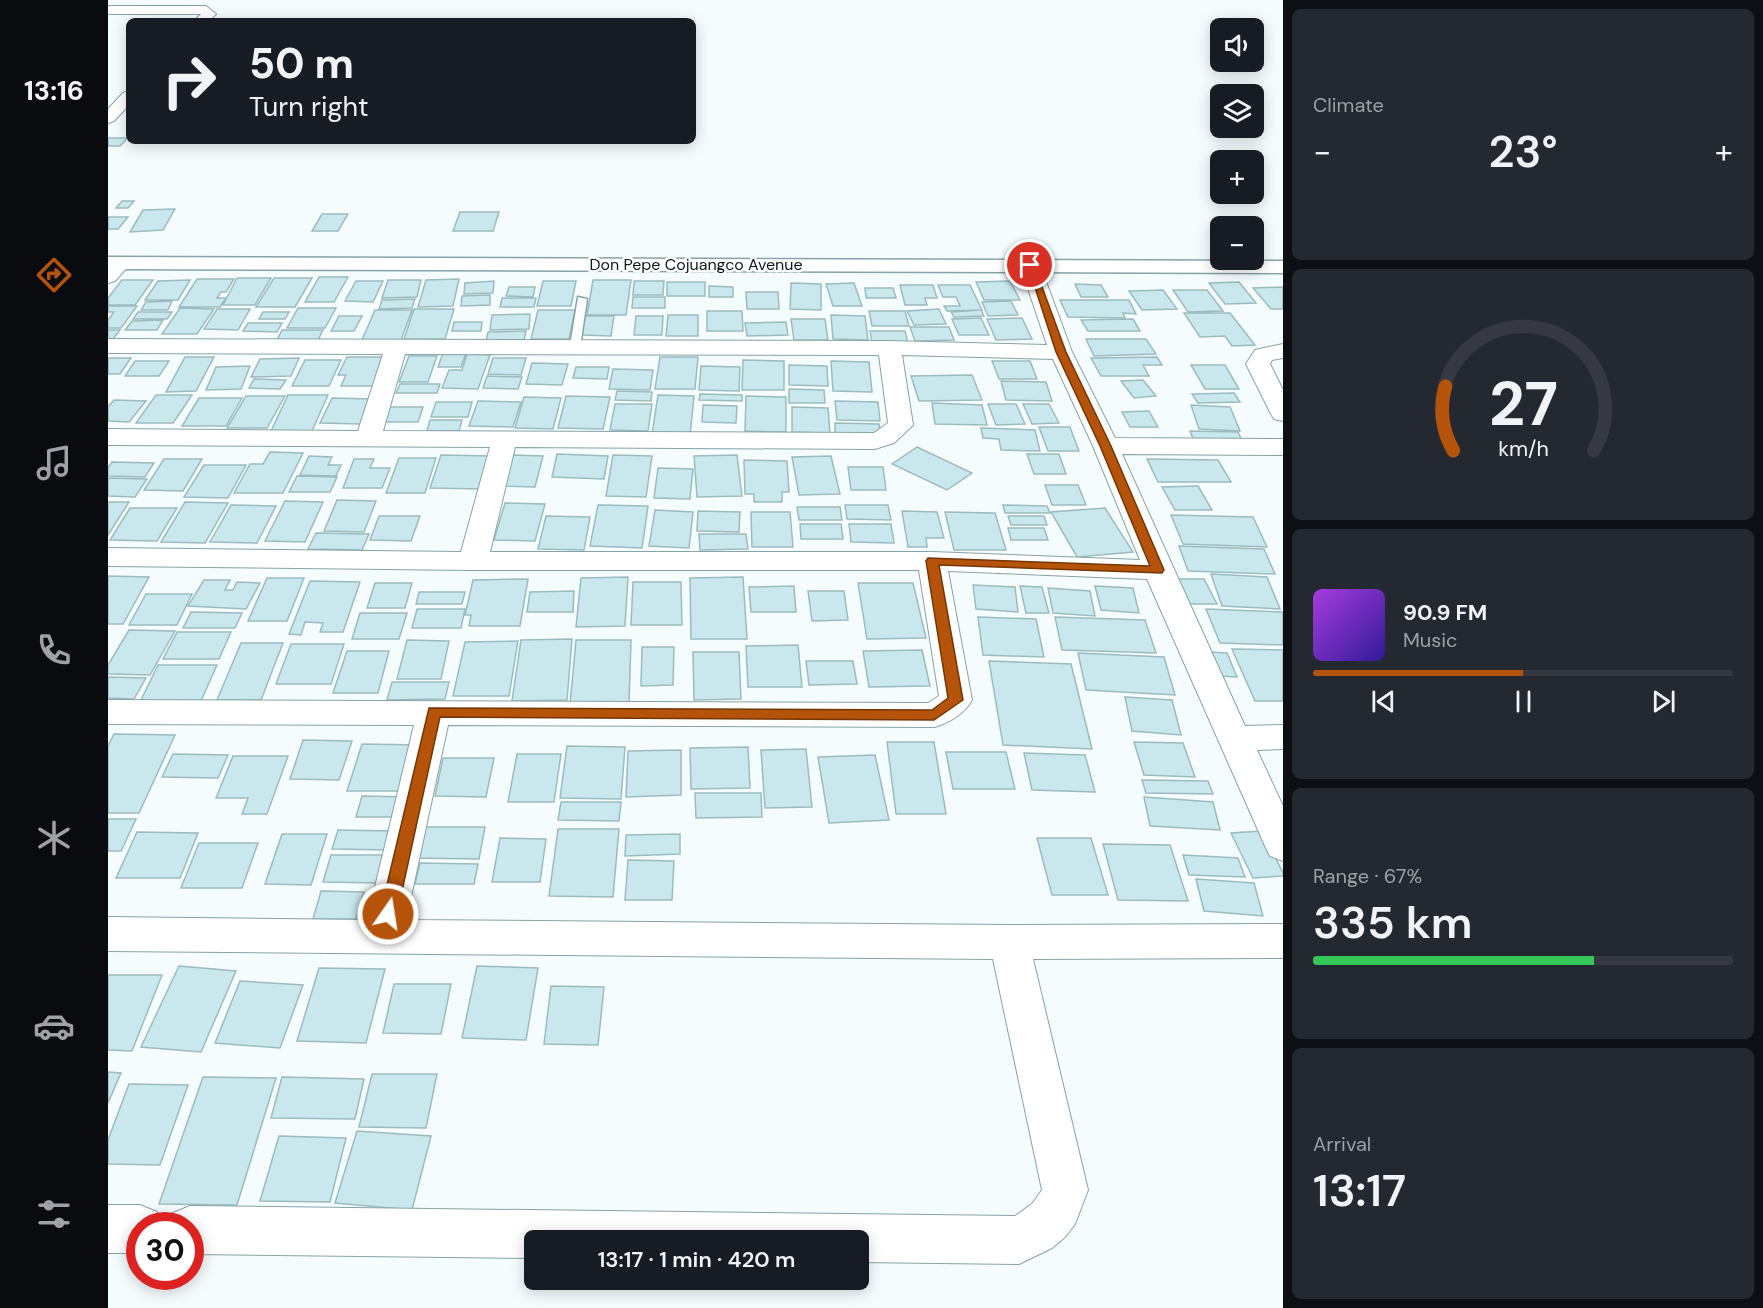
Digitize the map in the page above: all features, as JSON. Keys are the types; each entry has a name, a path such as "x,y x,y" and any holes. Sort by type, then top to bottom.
{"street":[{"path":"108,10 206,10 208,14 204,18"},
{"path":"108,118 126,99"},
{"path":"1030,265 1061,352 1106,446 1158,570 1283,846"},
{"name":"Don Pepe Cojuangco Avenue","path":"112,268 1030,265 1283,267"},
{"path":"108,346 889,348 1061,352"},
{"path":"368,439 396,347"},
{"path":"108,437 875,441 885,438 902,425 889,348"},
{"path":"1283,351 1263,355 1258,364 1283,414"},
{"path":"472,561 504,440"},
{"path":"1106,446 1283,447"},
{"path":"108,557 472,561 932,561 1158,570"},
{"path":"108,712 934,715 956,700 932,561"},
{"path":"383,936 434,712"},
{"path":"1236,738 1283,737"},
{"path":"108,934 1009,942 1283,941"},
{"path":"204,1230 1019,1240 1042,1229 1054,1216 1065,1190 1009,942"},
{"path":"108,1228 126,1229"}],"lane":[{"path":"575,347 582,299"}],"building":[{"path":"108,138 126,138 120,146 108,146"},
{"path":"122,201 134,201 128,208 116,208"},
{"path":"175,209 163,230 130,232 143,210"},
{"path":"460,212 499,212 493,231 453,231"},
{"path":"322,214 348,214 338,231 312,231"},
{"path":"108,217 128,217 118,229 108,229"},
{"path":"319,277 348,277 334,302 305,302"},
{"path":"237,278 271,278 255,305 223,305"},
{"path":"274,278 312,278 295,307 256,307"},
{"path":"197,279 234,279 226,292 221,292 217,298 226,298 220,307 179,307"},
{"path":"459,279 453,306 418,307 426,280"},
{"path":"122,280 153,280 135,305 108,305 108,298"},
{"path":"190,280 178,300 145,300 158,281"},
{"path":"388,280 421,280 417,297 382,298"},
{"path":"593,280 631,280 626,315 587,315"},
{"path":"356,281 383,281 373,302 345,301"},
{"path":"494,281 493,293 464,294 465,283"},
{"path":"543,281 576,281 571,306 537,306"},
{"path":"634,281 664,281 663,295 633,295"},
{"path":"1010,281 1020,300 984,300 976,282"},
{"path":"667,282 705,282 705,296 667,296"},
{"path":"1239,282 1256,303 1225,304 1209,283"},
{"path":"791,283 821,284 821,310 790,309"},
{"path":"854,283 862,306 833,306 826,284"},
{"path":"1075,284 1101,285 1108,297 1081,297"},
{"path":"900,285 933,285 937,298 925,298 927,305 905,305"},
{"path":"938,285 970,285 982,310 947,311 944,306 960,306 956,297 943,297"},
{"path":"709,286 733,287 733,297 709,297"},
{"path":"509,287 535,287 533,297 506,296"},
{"path":"1283,287 1283,309 1271,309 1253,288"},
{"path":"865,288 893,288 896,298 866,298"},
{"path":"1163,290 1177,309 1142,310 1129,291"},
{"path":"1173,290 1207,290 1223,311 1188,312"},
{"path":"746,292 778,292 779,309 747,309"},
{"path":"490,295 490,305 461,306 462,296"},
{"path":"633,297 665,297 665,308 632,308"},
{"path":"502,298 536,298 534,307 500,307"},
{"path":"415,299 412,308 379,309 382,300"},
{"path":"1060,300 1129,300 1136,314 1123,313 1125,318 1068,317"},
{"path":"172,301 168,310 141,310 146,302"},
{"path":"1011,301 1018,315 988,316 982,302"},
{"path":"108,306 137,306 121,328 108,328 108,320 114,312 108,312"},
{"path":"180,308 214,309 197,334 162,334"},
{"path":"298,308 336,308 325,328 287,328"},
{"path":"217,309 250,309 238,330 204,329"},
{"path":"414,309 454,309 445,339 404,339"},
{"path":"939,309 946,324 914,325 907,311"},
{"path":"375,310 412,310 401,340 362,340"},
{"path":"538,310 575,310 569,339 531,339"},
{"path":"981,310 984,316 954,317 951,312"},
{"path":"707,311 742,311 743,331 707,331"},
{"path":"869,311 905,311 909,326 872,326"},
{"path":"138,312 172,312 167,319 133,319"},
{"path":"263,312 289,312 285,319 259,319"},
{"path":"1184,313 1230,313 1255,345 1232,346 1225,336 1200,337"},
{"path":"530,314 529,329 490,330 492,315"},
{"path":"668,315 698,315 698,336 666,336"},
{"path":"831,315 865,316 868,340 833,339"},
{"path":"339,316 362,316 354,331 331,331"},
{"path":"585,316 614,316 611,336 582,335"},
{"path":"636,316 663,316 662,335 634,335"},
{"path":"981,318 989,335 959,335 952,319"},
{"path":"1022,318 1032,339 996,340 987,319"},
{"path":"791,319 825,319 828,340 794,340"},
{"path":"1133,319 1140,331 1088,331 1081,320"},
{"path":"163,320 157,330 125,330 132,321"},
{"path":"454,322 482,322 481,331 452,331"},
{"path":"786,322 788,335 747,336 745,323"},
{"path":"248,323 282,323 277,332 243,331"},
{"path":"910,327 949,327 954,340 915,341"},
{"path":"108,330 120,330 113,339 108,339"},
{"path":"282,330 323,330 317,342 276,342"},
{"path":"526,331 524,340 486,341 488,332"},
{"path":"870,331 905,331 908,343 872,343"},
{"path":"1086,339 1146,339 1156,354 1094,356"},
{"path":"443,353 466,353 461,367 438,367"},
{"path":"467,354 490,355 478,389 442,388 449,370 462,370"},
{"path":"409,356 437,356 428,382 399,382"},
{"path":"185,357 214,357 196,391 166,392"},
{"path":"347,357 388,357 376,386 341,386 346,375 338,375"},
{"path":"660,357 698,357 695,389 655,389"},
{"path":"1157,357 1162,365 1143,365 1149,376 1101,376 1091,358"},
{"path":"108,358 131,358 120,374 108,374"},
{"path":"299,358 291,376 251,377 260,359"},
{"path":"493,358 526,358 521,375 488,374"},
{"path":"305,360 341,360 329,386 292,386"},
{"path":"743,360 784,361 784,390 742,390"},
{"path":"135,361 169,361 159,376 125,376"},
{"path":"831,361 869,362 872,392 833,391"},
{"path":"992,361 1030,361 1037,379 999,379"},
{"path":"532,363 568,364 562,385 526,384"},
{"path":"789,365 827,366 828,386 789,385"},
{"path":"1191,365 1225,365 1239,389 1205,389"},
{"path":"250,366 241,389 206,390 216,367"},
{"path":"701,366 740,367 739,391 699,390"},
{"path":"576,367 609,367 607,379 573,378"},
{"path":"613,369 653,370 650,390 609,389"},
{"path":"972,375 982,400 919,401 911,376"},
{"path":"487,376 522,377 518,389 483,388"},
{"path":"254,379 286,380 280,389 249,388"},
{"path":"1143,380 1156,396 1134,398 1121,381"},
{"path":"1001,381 1046,382 1052,401 1006,400"},
{"path":"400,384 440,384 437,393 396,393"},
{"path":"789,389 824,390 825,403 789,403"},
{"path":"617,391 652,392 651,401 615,400"},
{"path":"1234,393 1240,402 1198,403 1192,394"},
{"path":"700,394 742,395 742,401 699,400"},
{"path":"156,395 192,395 173,423 136,423"},
{"path":"288,395 328,395 312,431 271,431"},
{"path":"658,395 694,396 690,435 652,434"},
{"path":"246,396 285,396 267,428 227,428"},
{"path":"566,396 610,397 603,429 558,428"},
{"path":"746,396 786,397 786,432 745,431"},
{"path":"524,397 561,398 553,429 515,428"},
{"path":"199,398 242,398 226,426 182,426"},
{"path":"332,398 373,399 362,424 320,423"},
{"path":"114,400 146,401 129,422 108,421 108,407"},
{"path":"478,401 521,402 513,427 469,426"},
{"path":"835,401 878,402 880,421 837,420"},
{"path":"436,402 472,402 468,417 431,417"},
{"path":"932,403 982,405 987,425 935,424"},
{"path":"615,404 652,404 648,431 610,430"},
{"path":"988,404 1016,404 1025,424 996,425"},
{"path":"1023,404 1049,404 1059,423 1032,424"},
{"path":"703,405 737,406 736,423 702,422"},
{"path":"1191,405 1230,407 1240,431 1199,429"},
{"path":"381,407 423,407 418,422 375,422"},
{"path":"792,407 828,408 830,433 792,432"},
{"path":"1149,411 1158,427 1130,427 1122,412"},
{"path":"430,420 462,420 459,431 427,431"},
{"path":"835,423 879,424 881,435 835,434"},
{"path":"1039,427 1070,427 1079,451 1048,451"},
{"path":"981,428 1035,430 1040,451 1001,450 999,439 983,438"},
{"path":"1190,431 1238,432 1243,443 1194,441"},
{"path":"917,447 972,473 947,490 892,464"},
{"path":"270,452 303,453 283,493 234,493 250,464 263,464"},
{"path":"557,454 608,456 604,479 552,477"},
{"path":"1027,454 1059,454 1066,474 1034,474"},
{"path":"441,455 492,456 483,489 430,488"},
{"path":"511,455 543,456 535,487 502,486"},
{"path":"613,455 652,456 646,497 606,496"},
{"path":"737,455 742,496 697,497 694,456"},
{"path":"309,456 332,457 328,465 341,465 336,476 300,475"},
{"path":"831,456 840,494 799,495 792,457"},
{"path":"399,458 436,458 425,493 386,493"},
{"path":"164,459 202,459 183,491 144,490"},
{"path":"354,459 374,459 370,468 390,468 382,488 343,488"},
{"path":"1147,459 1218,460 1231,482 1158,482"},
{"path":"744,460 787,461 789,492 782,492 782,502 754,502 754,494 745,494"},
{"path":"112,462 154,463 145,477 108,476 108,468"},
{"path":"204,465 246,465 228,498 184,497"},
{"path":"848,467 883,467 886,490 851,490"},
{"path":"658,468 693,469 690,499 654,498"},
{"path":"297,476 337,477 330,492 289,492"},
{"path":"108,478 147,479 135,497 108,496"},
{"path":"1045,485 1078,485 1086,505 1052,505"},
{"path":"1198,486 1212,510 1175,510 1162,487"},
{"path":"337,500 376,501 364,532 324,531"},
{"path":"285,501 323,502 305,542 265,541"},
{"path":"108,502 129,502 108,535"},
{"path":"185,502 228,503 205,543 161,542"},
{"path":"505,503 545,504 535,541 494,540"},
{"path":"231,505 276,506 257,543 210,542"},
{"path":"598,505 648,506 642,548 590,546"},
{"path":"845,505 888,505 891,520 847,519"},
{"path":"1003,505 1047,506 1050,513 1005,513"},
{"path":"797,507 840,507 842,520 799,520"},
{"path":"130,508 177,508 157,541 110,540"},
{"path":"1105,508 1133,552 1077,557 1051,512"},
{"path":"655,510 693,512 689,548 649,546"},
{"path":"698,511 740,512 739,532 697,531"},
{"path":"902,511 937,512 944,538 926,538 927,547 908,547"},
{"path":"751,512 790,512 793,547 752,547"},
{"path":"945,512 995,513 1006,550 954,550"},
{"path":"1171,515 1253,517 1267,547 1183,544"},
{"path":"379,516 420,516 411,541 370,540"},
{"path":"546,516 590,517 584,550 538,549"},
{"path":"1008,516 1044,516 1047,525 1011,525"},
{"path":"800,524 841,524 843,539 801,539"},
{"path":"849,524 891,524 894,543 851,542"},
{"path":"1008,528 1044,528 1048,540 1011,540"},
{"path":"316,533 369,534 362,550 308,549"},
{"path":"699,534 746,534 748,549 700,550"},
{"path":"1179,546 1264,549 1275,574 1188,571"},
{"path":"1211,574 1267,577 1280,609 1222,606"},
{"path":"108,576 149,577 123,624 108,624"},
{"path":"628,577 625,626 576,627 581,578"},
{"path":"743,577 747,639 691,639 690,578"},
{"path":"267,578 304,578 287,621 248,621"},
{"path":"528,579 520,626 469,626 471,615 465,615 473,580"},
{"path":"1176,579 1204,579 1217,604 1188,604"},
{"path":"204,580 230,580 225,590 233,590 237,582 260,583 246,609 188,606"},
{"path":"310,581 360,582 343,632 320,632 323,623 305,622 301,635 289,634"},
{"path":"633,582 681,582 682,625 631,625"},
{"path":"375,583 412,583 405,608 367,608"},
{"path":"858,583 913,583 926,638 867,639"},
{"path":"973,585 1015,587 1018,612 976,609"},
{"path":"794,586 796,612 751,612 749,587"},
{"path":"1020,586 1042,587 1049,613 1026,613"},
{"path":"1095,586 1133,588 1139,613 1101,610"},
{"path":"1048,588 1090,591 1095,616 1053,613"},
{"path":"574,591 573,612 527,612 530,592"},
{"path":"808,591 844,591 848,620 812,621"},
{"path":"419,592 465,592 462,604 416,604"},
{"path":"146,594 192,594 177,625 129,625"},
{"path":"417,609 465,609 461,628 412,628"},
{"path":"1206,609 1283,612 1283,645 1220,643"},
{"path":"191,612 242,613 235,628 183,628"},
{"path":"360,613 407,613 399,639 352,639"},
{"path":"978,617 1036,619 1044,657 983,655"},
{"path":"1055,617 1145,620 1156,653 1062,650"},
{"path":"129,630 175,631 150,675 108,674 108,665"},
{"path":"177,632 231,632 219,659 163,659"},
{"path":"572,639 567,700 512,701 521,640"},
{"path":"407,640 449,641 441,679 397,679"},
{"path":"576,640 631,640 629,703 570,704"},
{"path":"518,641 509,696 453,696 465,642"},
{"path":"241,643 283,643 261,700 217,700"},
{"path":"291,644 344,644 331,684 276,684"},
{"path":"798,645 802,687 748,687 746,646"},
{"path":"642,647 674,647 673,685 641,686"},
{"path":"1232,649 1283,650 1283,701 1255,701"},
{"path":"922,650 930,686 869,687 863,651"},
{"path":"347,651 389,651 378,693 333,693"},
{"path":"693,652 739,652 741,699 694,700"},
{"path":"1208,652 1227,653 1237,677 1217,676"},
{"path":"1078,653 1164,657 1175,695 1086,690"},
{"path":"806,661 853,661 857,684 809,685"},
{"path":"989,661 1071,664 1092,749 1003,745"},
{"path":"158,665 217,665 200,703 140,702"},
{"path":"108,677 146,678 134,699 108,698"},
{"path":"392,682 449,682 445,699 387,700"},
{"path":"1125,697 1172,700 1181,735 1132,731"},
{"path":"114,734 175,735 139,813 108,813 108,746"},
{"path":"303,740 352,741 339,780 290,779"},
{"path":"887,742 934,742 946,814 896,814"},
{"path":"1134,742 1183,743 1195,777 1144,775"},
{"path":"362,744 421,745 409,791 347,791"},
{"path":"567,746 625,747 621,799 560,798"},
{"path":"748,747 750,788 691,789 690,748"},
{"path":"806,749 812,807 765,808 761,750"},
{"path":"681,750 681,795 626,797 628,751"},
{"path":"946,752 1006,752 1015,789 953,789"},
{"path":"1024,753 1085,755 1095,792 1032,790"},
{"path":"173,754 228,755 218,778 162,777"},
{"path":"517,754 561,754 554,802 508,802"},
{"path":"875,755 889,820 829,823 818,757"},
{"path":"233,756 288,756 267,814 242,814 248,798 216,798"},
{"path":"443,758 494,758 486,797 435,796"},
{"path":"1142,780 1208,781 1213,794 1146,793"},
{"path":"695,793 761,793 762,817 696,818"},
{"path":"362,796 409,797 403,817 356,817"},
{"path":"1144,797 1213,802 1220,830 1150,826"},
{"path":"561,802 621,802 619,821 558,820"},
{"path":"108,819 136,819 121,851 108,851"},
{"path":"417,827 485,827 479,859 410,858"},
{"path":"558,829 619,829 613,897 549,896"},
{"path":"338,830 396,831 391,850 332,849"},
{"path":"1262,831 1283,876 1253,878 1231,833"},
{"path":"137,832 198,833 180,878 116,878"},
{"path":"282,834 327,834 311,885 265,884"},
{"path":"680,834 680,854 625,856 626,835"},
{"path":"500,838 546,839 540,882 492,882"},
{"path":"1037,838 1091,838 1108,895 1052,895"},
{"path":"199,843 258,843 242,888 181,888"},
{"path":"1103,844 1170,845 1188,901 1118,900"},
{"path":"331,855 384,855 377,883 323,882"},
{"path":"1183,855 1238,858 1245,877 1189,875"},
{"path":"628,860 674,861 672,900 625,900"},
{"path":"420,863 478,864 474,884 415,884"},
{"path":"1196,879 1254,883 1263,916 1204,911"},
{"path":"321,891 364,892 356,919 313,919"},
{"path":"179,966 236,971 201,1052 141,1047"},
{"path":"477,966 538,968 526,1040 462,1038"},
{"path":"319,968 385,969 366,1043 297,1041"},
{"path":"108,975 162,975 132,1051 108,1050"},
{"path":"240,981 303,985 280,1048 215,1043"},
{"path":"394,984 451,984 441,1034 383,1033"},
{"path":"551,986 604,987 598,1045 544,1044"},
{"path":"108,1072 121,1073 108,1103"},
{"path":"372,1074 437,1074 426,1128 359,1127"},
{"path":"203,1077 276,1078 237,1205 159,1204"},
{"path":"282,1077 364,1079 355,1119 271,1118"},
{"path":"129,1084 188,1085 160,1165 108,1164 108,1140"},
{"path":"357,1131 431,1136 412,1210 335,1203"},
{"path":"279,1136 346,1138 330,1202 260,1201"}],"route":[{"path":"388,914 434,712 934,715 956,700 932,561 1158,570 1106,446 1061,352 1030,265"}]}
